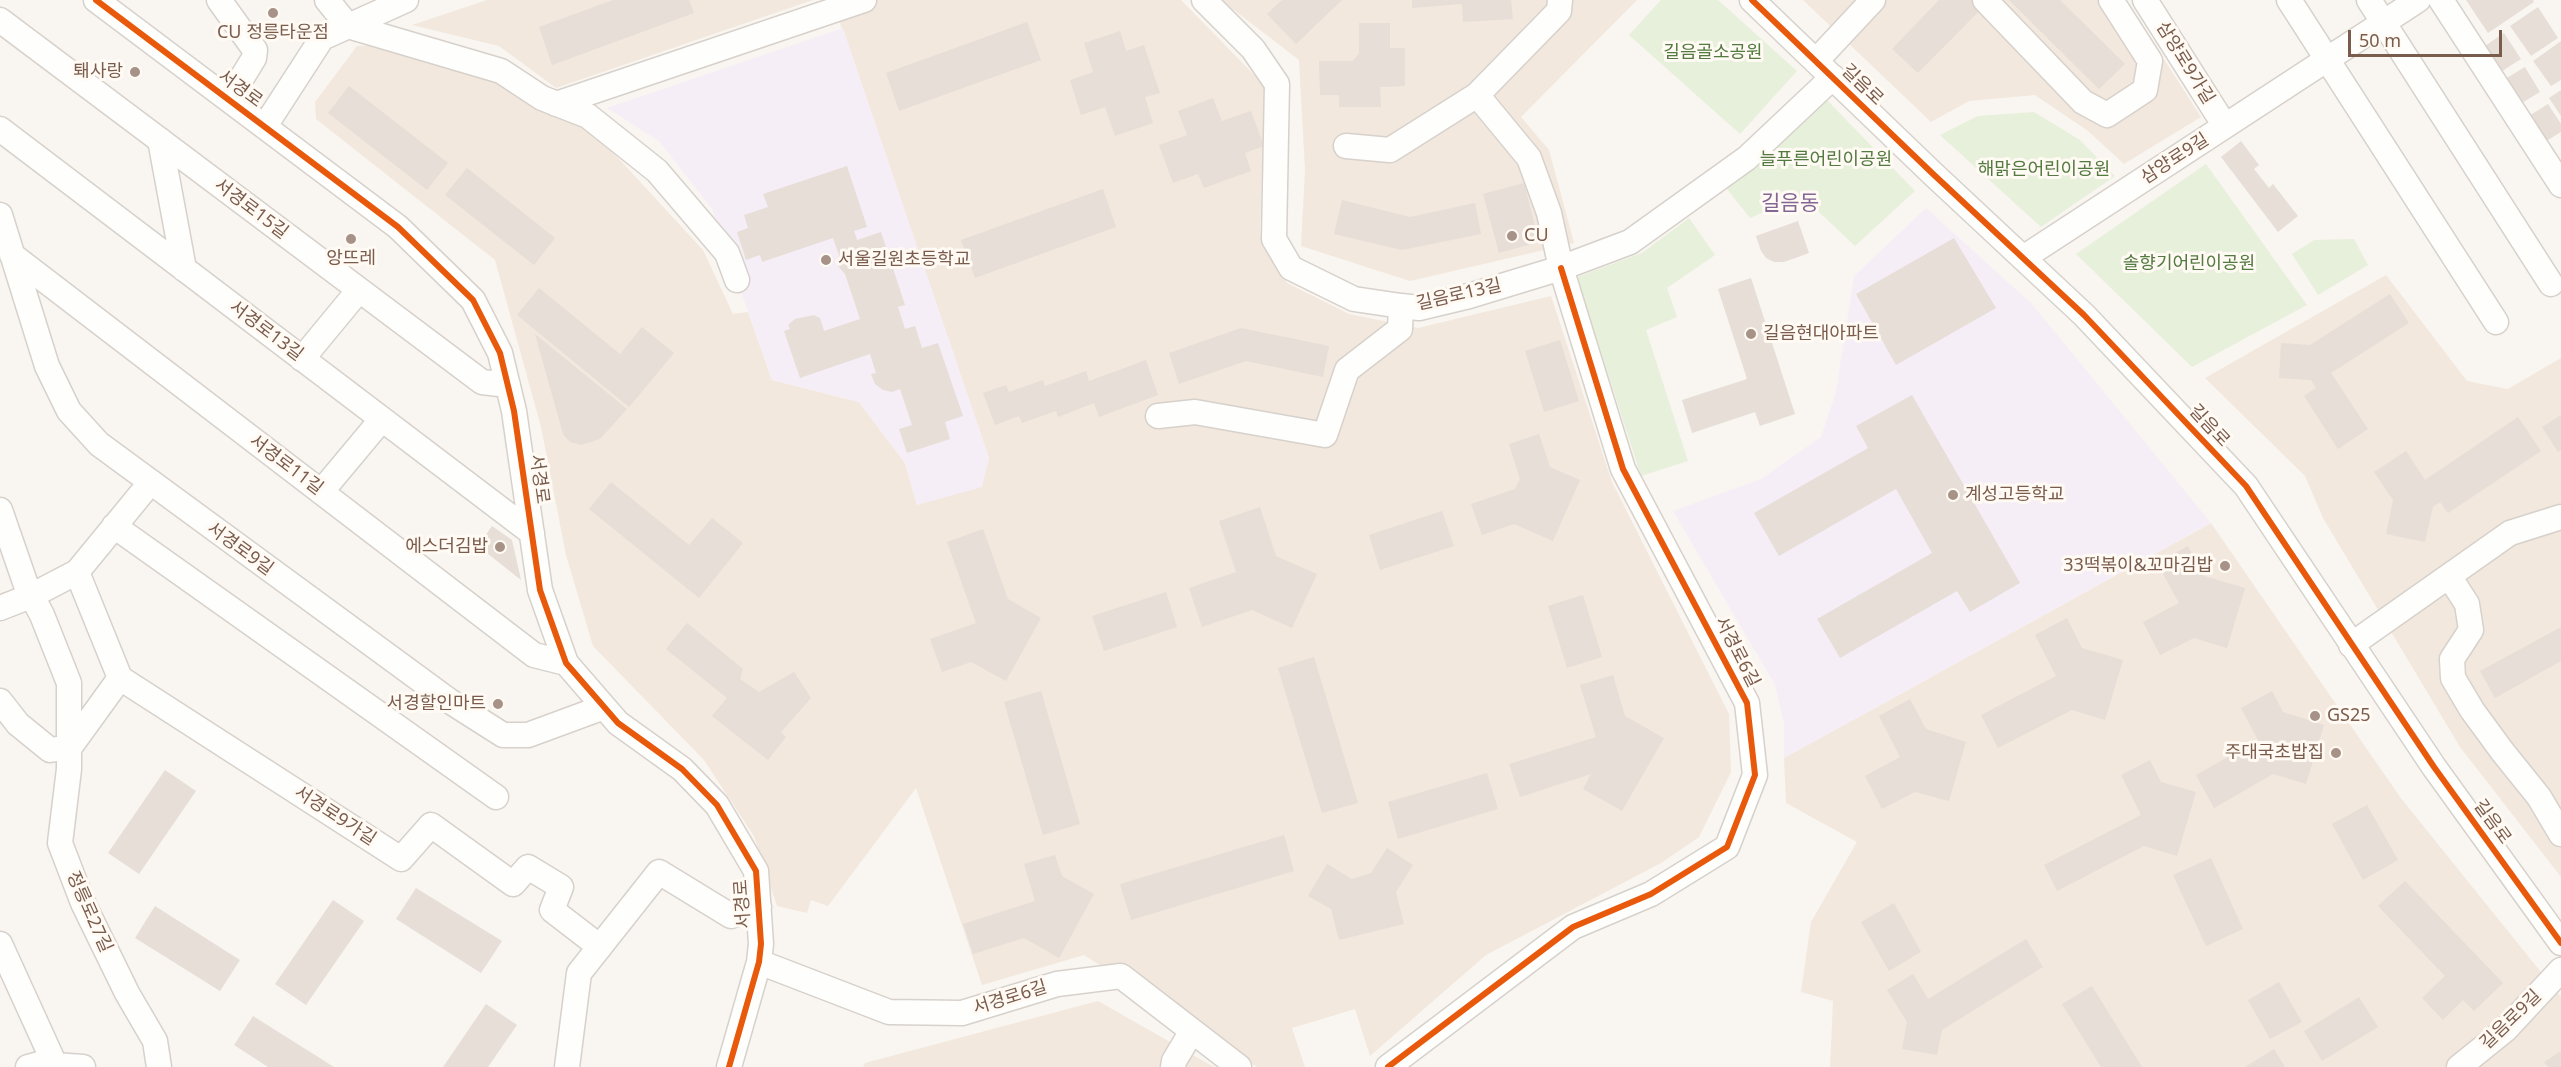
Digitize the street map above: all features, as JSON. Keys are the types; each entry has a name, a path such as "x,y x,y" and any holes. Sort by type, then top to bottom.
{"street":[{"name":"서경로","path":"96,0 398,227 473,300 500,353 514,411 540,590 566,663 618,723 682,769 717,805 756,871 759,907 759,962 729,1067"},
{"path":"219,0 255,50 254,58 229,99"},
{"path":"327,0 348,26 501,70 542,98 588,116 657,171 727,253 737,280"},
{"path":"265,126 322,38 406,0"},
{"path":"556,104 864,0"},
{"name":"길음로13길","path":"1204,0 1253,49 1277,84 1274,239 1291,268 1354,299 1419,308 1469,296 1561,268 1630,242 1747,158 1825,69 1873,0"},
{"path":"1346,146 1390,150 1477,95 1559,11 1560,0"},
{"name":"길음로","path":"1752,0 2084,315 2246,486 2434,767 2561,943"},
{"path":"1985,0 2082,102 2107,115 2145,90 2150,61 2111,0"},
{"name":"삼양로9가길","path":"2145,0 2225,126"},
{"path":"2289,0 2496,322"},
{"path":"2369,0 2551,284"},
{"name":"삼양로9길","path":"2023,258 2418,0"},
{"path":"2441,0 2561,185"},
{"name":"서경로15길","path":"0,20 482,382 508,386"},
{"name":"서경로6길","path":"1388,1067 1574,927 1651,894 1727,847 1755,775 1747,703 1623,469 1561,268 1549,213 1529,158 1477,95"},
{"name":"서경로13길","path":"0,129 532,533"},
{"path":"159,140 184,269"},
{"name":"서경로9길","path":"0,215 46,366 69,411 99,444 438,693 503,735 528,735 604,706"},
{"name":"서경로11길","path":"12,255 534,655 566,663"},
{"path":"302,359 359,290"},
{"path":"1158,416 1195,412 1324,435 1347,370 1400,330 1401,306"},
{"path":"321,492 382,419"},
{"path":"0,608 32,596 77,572 150,483"},
{"name":"정릉로27길","path":"0,510 32,596 69,683 69,769 60,843 83,903 127,993 155,1041 159,1067"},
{"path":"2351,645 2510,533 2561,517"},
{"path":"114,526 496,797"},
{"path":"0,701 18,724 50,750 69,747 120,678 77,572"},
{"path":"2449,576 2468,604 2471,630 2452,659 2453,678 2472,710 2502,752 2539,797 2561,834"},
{"name":"서경로9가길","path":"120,678 401,859 431,825 513,884 528,867 561,887 552,910 600,947"},
{"name":"서경로","path":"567,1067 579,974 659,872 731,916 759,907"},
{"path":"0,944 56,1066"},
{"name":"서경로6길","path":"759,962 889,1012 962,1013 1057,984 1121,976 1239,1067"},
{"name":"길음로9길","path":"2459,1067 2505,1030 2561,970"},
{"path":"1173,1067 1174,1061 1192,1031"},
{"path":"28,1067 39,1064 83,1067"}],"shaded area":[{"path":"487,0 813,0 556,88 499,46 412,25"},
{"path":"832,0 1181,0 1265,86 1260,234 1287,283 1349,314 1418,328 1551,296 1612,482 1729,714 1731,772 1699,837 1661,863 1486,955 1370,1056 1355,1009 1292,1028 1305,1067 1257,1067 1084,955 982,985 916,788 828,906 811,900 807,913 777,906 754,836 704,760 593,646 566,555 541,427 495,260 316,119 315,102 357,46 377,45 500,76 583,120 703,250 733,314 748,312 772,380 859,402 905,463 917,505 989,458"},
{"path":"1221,0 1637,0 1521,117 1549,150 1574,243 1410,281 1301,246 1305,170 1299,60"},
{"path":"1803,0 2126,0 2201,117 2124,164 2088,131 2035,95 1969,101 1931,122"},
{"name":"서울길원초등학교","path":"843,28 989,458 982,487 917,505 905,463 859,402 772,380 712,209 659,141 607,108"},
{"name":"계성고등학교","path":"1926,208 2032,304 2211,523 1784,758 1784,723 1775,685 1673,511 1761,479 1821,437 1836,392 1854,276"},
{"path":"2386,275 2467,381 2508,389 2561,358 2561,877 2460,747 2323,518 2305,476 2205,378"},
{"path":"2211,523 2400,797 2561,997 2561,1067 1830,1067 1833,1001 1801,992 1811,922 1857,842 1786,803 1784,758"},
{"path":"1098,1001 1214,1067 863,1067 865,1063"}],"green space":[{"name":"길음골소공원","path":"1661,0 1718,0 1797,71 1740,134 1629,35"},
{"name":"늘푸른어린이공원","path":"1827,100 1915,191 1855,246 1802,196 1750,218 1727,189"},
{"name":"해맑은어린이공원","path":"2034,112 2080,140 2115,176 2041,227 1940,135 1978,116"},
{"name":"솔향기어린이공원","path":"2206,164 2307,305 2192,367 2076,254"},
{"path":"1689,218 1715,255 1667,288 1677,317 1646,330 1688,461 1641,476 1577,277 1642,253"},
{"path":"2354,239 2368,265 2318,295 2292,254 2314,240"}],"building":[{"path":"613,0 689,0 694,13 552,65 539,27"},
{"path":"1282,0 1342,0 1296,44 1267,14"},
{"path":"1412,0 1511,0 1513,19 1463,22 1462,4 1412,8"},
{"path":"1939,0 1973,0 1982,8 1918,73 1892,49"},
{"path":"2009,0 2060,0 2125,64 2099,89"},
{"path":"2466,0 2533,0 2534,2 2488,33"},
{"path":"2538,7 2558,38 2531,56 2510,26"},
{"path":"1027,22 1041,60 899,111 886,73"},
{"path":"1359,23 1390,23 1390,48 1405,48 1405,86 1380,87 1381,107 1339,107 1339,95 1320,95 1319,61 1353,61 1359,53"},
{"path":"1120,31 1126,51 1144,45 1160,93 1145,97 1153,123 1115,136 1105,107 1081,115 1070,80 1093,72 1084,43"},
{"path":"2504,33 2521,59 2496,75 2479,50"},
{"path":"2561,41 2561,80 2551,86 2533,61"},
{"path":"2525,67 2540,92 2515,107 2500,82"},
{"path":"349,86 448,163 427,190 328,113"},
{"path":"2561,90 2561,116 2549,98"},
{"path":"1213,98 1222,121 1251,111 1264,146 1245,153 1251,171 1204,188 1198,174 1173,183 1159,145 1187,135 1178,111"},
{"path":"2548,104 2561,124 2561,132 2540,145 2524,119"},
{"path":"2241,141 2259,165 2254,169 2269,188 2273,184 2298,216 2278,232 2221,157"},
{"path":"847,166 867,227 854,231 857,240 881,232 905,305 898,307 905,329 915,326 922,348 938,343 963,416 945,422 950,439 907,453 899,429 912,425 900,389 892,392 883,390 875,384 871,374 876,373 870,354 800,378 784,331 790,329 788,325 795,319 814,315 820,318 824,331 860,319 845,274 838,266 839,255 833,238 762,262 760,255 746,260 737,232 748,228 744,215 768,207 763,194"},
{"path":"467,168 555,238 534,265 445,195"},
{"path":"1524,183 1539,242 1499,253 1483,194"},
{"path":"1103,189 1116,227 975,278 961,240"},
{"path":"1342,200 1410,217 1475,203 1481,234 1402,250 1334,234"},
{"path":"1798,221 1809,253 1784,262 1774,262 1766,258 1756,236"},
{"path":"1954,238 1996,308 1896,365 1856,294"},
{"name":"길음현대아파트","path":"1751,278 1795,414 1760,426 1755,412 1692,433 1682,400 1747,379 1718,289"},
{"path":"539,288 620,354 642,327 674,353 629,407 517,315"},
{"path":"2390,294 2409,323 2331,373 2368,429 2338,449 2304,396 2316,388 2311,380 2279,378 2281,343 2310,345"},
{"path":"1241,328 1329,346 1323,377 1246,361 1179,384 1169,353"},
{"path":"535,334 627,409 600,439 581,445 570,442 563,434"},
{"path":"1560,340 1579,401 1544,412 1525,351"},
{"path":"1146,360 1158,395 1099,417 1094,403 1058,417 1056,411 1022,423 1019,416 995,425 983,393 1006,385 1009,392 1043,380 1045,386 1086,371 1089,381"},
{"path":"1912,395 2020,583 1970,612 1957,591 1840,658 1817,619 1932,553 1896,489 1779,556 1754,513 1868,448 1856,426"},
{"path":"2561,415 2561,450 2558,452 2542,427"},
{"path":"2518,417 2541,451 2448,513 2440,502 2433,507 2425,542 2386,534 2393,500 2374,472 2406,451 2425,480"},
{"path":"1539,434 1550,467 1580,480 1553,541 1514,524 1482,535 1471,504 1515,489 1520,479 1509,444"},
{"path":"611,482 689,545 712,518 743,543 699,598 589,509"},
{"path":"1260,507 1276,556 1317,574 1292,628 1252,610 1202,627 1189,588 1236,572 1219,521"},
{"path":"1442,511 1454,546 1380,570 1369,535"},
{"path":"492,526 512,540 521,580 478,546"},
{"path":"983,529 1008,599 1041,618 1006,681 971,662 942,672 930,639 976,623 947,542"},
{"path":"2188,546 2204,576 2245,588 2227,648 2194,638 2160,655 2143,622 2179,603 2157,563"},
{"path":"1166,592 1177,627 1104,651 1092,616"},
{"path":"1583,595 1602,657 1567,668 1548,606"},
{"path":"2067,618 2082,648 2123,660 2105,720 2072,710 1998,748 1981,715 2056,676 2035,635"},
{"path":"687,623 743,669 740,679 759,692 794,672 811,698 781,732 786,737 768,760 712,716 727,698 666,649"},
{"path":"2561,627 2561,661 2495,698 2480,671"},
{"path":"1314,657 1358,803 1322,813 1278,668"},
{"path":"1613,675 1625,716 1664,738 1622,811 1583,789 1591,774 1520,797 1509,764 1596,737 1580,685"},
{"path":"1041,691 1080,824 1043,835 1004,702"},
{"path":"2272,691 2283,712 2324,725 2306,784 2273,774 2214,808 2196,775 2258,740 2241,708"},
{"path":"1910,699 1926,729 1966,742 1949,801 1915,792 1882,809 1865,776 1900,757 1879,716"},
{"path":"2150,760 2161,782 2196,792 2177,856 2144,846 2057,891 2044,865 2141,815 2121,775"},
{"path":"165,770 196,791 139,874 108,853"},
{"path":"1487,773 1498,809 1398,839 1388,802"},
{"path":"2367,805 2398,860 2363,880 2332,824"},
{"path":"1284,835 1294,871 1131,920 1120,884"},
{"path":"1387,848 1413,865 1396,892 1404,924 1339,940 1331,909 1308,896 1327,864 1352,879 1371,873"},
{"path":"1055,855 1062,876 1094,894 1059,958 1024,938 973,954 963,924 1035,901 1024,864"},
{"path":"2211,858 2243,929 2206,946 2173,875"},
{"path":"2405,881 2503,983 2474,1011 2463,1000 2443,1020 2422,998 2445,976 2378,906"},
{"path":"416,888 502,941 481,973 396,919"},
{"path":"333,900 364,921 306,1005 275,984"},
{"path":"1894,903 1921,952 1889,971 1861,922"},
{"path":"155,906 240,960 220,991 135,938"},
{"path":"2026,939 2043,967 1942,1030 1937,1055 1902,1049 1907,1022 1887,990 1913,974 1928,999"},
{"path":"2279,982 2302,1022 2270,1039 2248,1000"},
{"path":"2092,986 2142,1067 2101,1067 2062,1004"},
{"path":"2359,997 2378,1027 2322,1061 2304,1031"},
{"path":"486,1004 517,1025 488,1067 443,1067"},
{"path":"253,1016 334,1067 268,1067 234,1045"},
{"path":"2274,1049 2285,1067 2245,1067"},
{"path":"2561,1051 2561,1067 2548,1067 2544,1062"}],"cycle path":[{"path":"96,0 398,227 473,300 500,353 514,411 540,590 566,663 618,723 682,769 717,805 756,871 761,944 759,962 729,1067"},
{"path":"1752,0 2084,315 2246,486 2434,767 2561,943"},
{"path":"1388,1067 1573,927 1651,894 1727,847 1755,775 1747,703 1623,469 1561,268"}],"place":[{"name":"CU 정릉타운점","path":"273,13"},
{"name":"퇘사랑","path":"135,72"},
{"name":"CU","path":"1512,236"},
{"name":"앙뜨레","path":"351,239"},
{"name":"서울길원초등학교","path":"826,260"},
{"name":"길음현대아파트","path":"1751,334"},
{"name":"계성고등학교","path":"1953,495"},
{"name":"에스더김밥","path":"500,547"},
{"name":"33떡볶이&꼬마김밥","path":"2225,566"},
{"name":"서경할인마트","path":"498,704"},
{"name":"GS25","path":"2315,716"},
{"name":"주대국초밥집","path":"2336,753"}],"district":[{"name":"길음동","path":"1790,204"}]}
